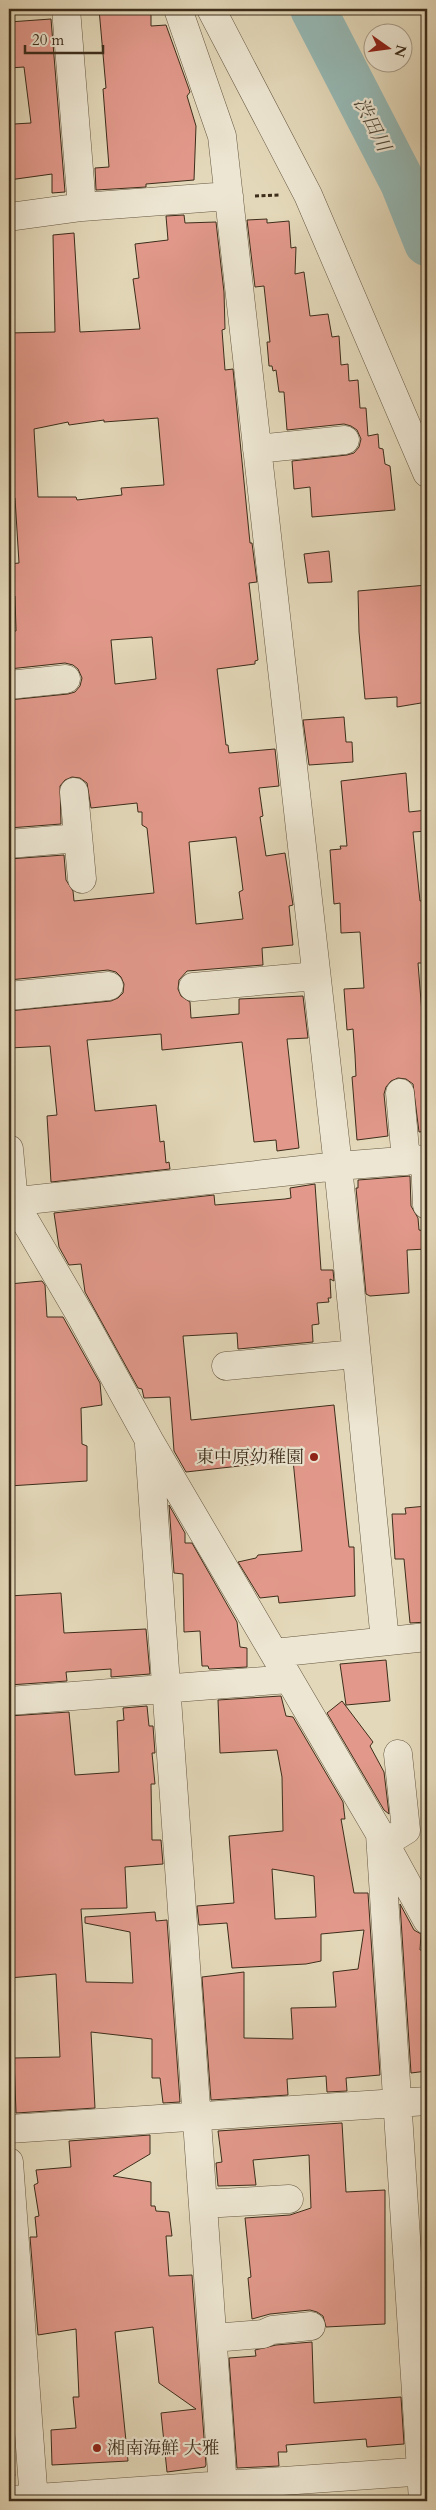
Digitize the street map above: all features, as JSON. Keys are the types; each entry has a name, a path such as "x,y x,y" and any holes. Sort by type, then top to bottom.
{"street":[{"path":"66,9 82,208"},
{"path":"178,9 222,136 338,1166 385,1641"},
{"path":"211,9 308,195 427,472"},
{"path":"9,217 82,208 229,196"},
{"path":"257,448 345,440"},
{"path":"9,685 66,679"},
{"path":"74,792 82,879"},
{"path":"9,844 78,838"},
{"path":"193,987 316,976"},
{"path":"9,996 109,986"},
{"path":"400,1093 419,1160 427,1205"},
{"path":"9,1149 12,1202 93,1318 148,1440 274,1653 427,1920"},
{"path":"12,1202 338,1166 419,1160"},
{"path":"226,1366 356,1354"},
{"path":"148,1440 223,2493"},
{"path":"274,1653 427,1637"},
{"path":"9,1700 289,1679"},
{"path":"382,1839 406,1830 398,1754"},
{"path":"382,1839 395,2103 424,2471 423,2501"},
{"path":"9,2129 427,2101"},
{"path":"9,2162 25,2500 223,2493 424,2471"},
{"path":"203,2204 289,2200"},
{"path":"212,2338 263,2334 272,2330 311,2326"}],"path":[{"path":"229,196 308,195"}],"green space":[{"path":"9,2398 15,2476 9,2476"}],"building":[{"path":"99,9 151,9 151,26 166,25 190,92 187,96 196,126 194,180 146,184 146,187 96,190 95,168 109,167 103,89 106,88"},
{"path":"51,19 65,192 52,193 52,174 9,180 9,129 14,128 14,124 31,123 24,67 9,68 9,22"},
{"path":"184,215 185,223 216,222 224,292 225,329 222,330 225,370 233,369 250,543 252,543 257,582 249,583 258,660 255,661 255,664 217,669 226,745 228,745 229,753 275,749 279,786 259,788 263,816 260,817 266,856 285,853 293,905 289,906 293,945 262,948 263,965 187,971 179,980 178,989 181,996 190,1002 191,1018 239,1014 239,999 303,996 308,1038 287,1039 299,1148 277,1151 276,1140 254,1142 242,1042 162,1050 161,1034 87,1040 95,1111 156,1105 160,1142 164,1141 166,1163 169,1162 170,1169 51,1182 47,1116 57,1115 50,1046 9,1048 9,1011 111,1001 123,993 124,984 116,972 108,970 9,980 9,859 64,855 66,880 73,891 74,901 154,893 147,828 142,825 142,812 138,812 137,803 91,808 87,783 80,778 72,777 65,780 60,786 61,824 9,828 9,700 75,692 80,686 82,678 78,669 73,665 65,663 9,669 9,631 16,631 15,596 12,595 9,564 19,563 15,498 9,498 9,389 11,389 9,333 55,332 53,235 74,233 80,332 140,329 133,279 139,278 135,244 168,240 166,216","holes":["158,418 164,485 121,488 122,495 77,500 76,497 38,497 34,429 68,422 69,425 104,420 104,422","152,637 156,679 115,684 111,640","236,837 243,890 239,892 243,919 196,924 189,842"]},
{"path":"267,219 267,223 289,221 291,248 296,247 295,274 304,272 310,316 328,314 332,337 339,336 341,365 348,364 349,381 358,380 360,408 366,408 368,436 378,434 379,448 383,449 385,464 390,466 395,510 312,517 310,487 294,489 292,461 354,453 359,447 361,439 357,430 344,424 287,430 284,392 279,392 276,370 273,371 272,366 269,366 267,342 270,342 264,286 255,287 247,220"},
{"path":"329,551 332,582 308,583 304,554"},
{"path":"427,585 427,702 397,707 397,697 365,699 359,632 358,591"},
{"path":"344,717 346,742 352,742 353,762 309,765 303,720"},
{"path":"406,773 409,812 427,810 427,831 413,832 420,901 427,900 427,963 418,963 423,1026 427,1025 427,1131 419,1132 413,1084 406,1079 398,1078 391,1081 386,1087 384,1094 388,1136 357,1140 352,1077 356,1076 353,1029 347,1030 344,989 364,988 360,932 341,933 340,903 334,904 330,850 341,849 340,846 347,846 341,781"},
{"path":"410,1176 411,1206 418,1218 419,1230 425,1231 427,1249 407,1250 409,1293 370,1296 366,1294 356,1188 358,1188 358,1180"},
{"path":"315,1184 321,1270 333,1270 334,1281 330,1279 331,1298 328,1298 329,1302 317,1303 319,1324 312,1325 313,1342 238,1349 237,1333 183,1336 191,1420 334,1405 349,1547 354,1547 355,1596 279,1603 278,1596 260,1598 238,1562 256,1558 258,1555 302,1551 293,1460 186,1472 174,1451 170,1397 144,1398 142,1389 138,1388 85,1292 81,1264 69,1265 59,1247 54,1213 214,1195 215,1205 285,1199 291,1198 290,1188"},
{"path":"42,1281 45,1285 47,1317 63,1317 100,1383 102,1405 81,1408 82,1444 87,1446 87,1481 9,1486 9,1425 12,1425 9,1396 9,1284"},
{"path":"169,1505 185,1533 185,1543 192,1543 237,1622 240,1647 247,1648 247,1667 209,1669 208,1666 202,1666 200,1631 184,1632 183,1574 174,1573"},
{"path":"427,1506 427,1622 410,1623 404,1559 395,1559 392,1514 406,1514 405,1508"},
{"path":"61,1593 64,1633 146,1629 150,1674 111,1677 111,1669 66,1672 67,1681 9,1685 9,1596"},
{"path":"386,1660 390,1701 346,1705 340,1664"},
{"path":"281,1696 286,1716 293,1717 343,1802 345,1819 341,1819 354,1893 368,1893 380,2075 346,2078 347,2091 327,2092 326,2076 287,2079 288,2095 211,2100 202,1977 244,1972 244,2038 293,2039 291,2008 336,2007 333,1972 358,1969 364,1930 321,1934 321,1961 306,1964 232,1968 227,1923 199,1925 197,1906 234,1903 229,1836 283,1831 282,1777 277,1750 220,1753 218,1700","holes":["272,1869 314,1876 316,1917 275,1919"]},
{"path":"342,1701 373,1742 370,1746 384,1772 389,1814 384,1810 327,1713"},
{"path":"147,1706 149,1726 153,1726 155,1753 152,1753 155,1784 151,1784 152,1840 161,1840 163,1864 125,1867 127,1908 81,1909 86,1982 133,1983 130,1932 85,1923 85,1917 155,1912 156,1921 167,1920 180,2102 163,2103 160,2078 152,2078 152,2039 91,2032 95,2108 16,2113 14,2058 60,2057 56,1974 9,1978 9,1716 69,1712 75,1775 119,1772 117,1721 124,1720 123,1708"},
{"path":"400,1904 414,1930 421,1934 420,1950 427,1950 427,2071 411,2073"},
{"path":"342,2123 346,2192 385,2190 385,2324 326,2327 323,2316 310,2310 270,2314 252,2319 248,2278 251,2277 245,2218 290,2215 311,2208 309,2155 253,2160 256,2185 218,2186 216,2163 222,2162 218,2131"},
{"path":"150,2135 150,2154 113,2176 151,2182 151,2206 155,2206 156,2211 169,2212 172,2236 166,2236 169,2276 192,2275 206,2465 205,2467 167,2472 161,2413 196,2409 159,2383 153,2327 115,2332 128,2461 52,2465 51,2430 76,2428 73,2397 79,2397 76,2329 38,2335 30,2237 37,2237 35,2217 39,2216 34,2185 38,2183 36,2170 71,2167 69,2141"},
{"path":"312,2342 314,2403 401,2397 404,2444 367,2447 366,2439 286,2445 287,2452 278,2452 279,2466 237,2468 229,2358 256,2356 255,2350 276,2345"}],"waterway":[{"name":"渋田川","path":"313,9 403,183 427,243"},
{"path":"403,183 427,176"}],"place":[{"name":"東中原幼稚園","path":"314,1457"},
{"name":"湘南海鮮 大雅","path":"97,2448"}]}
